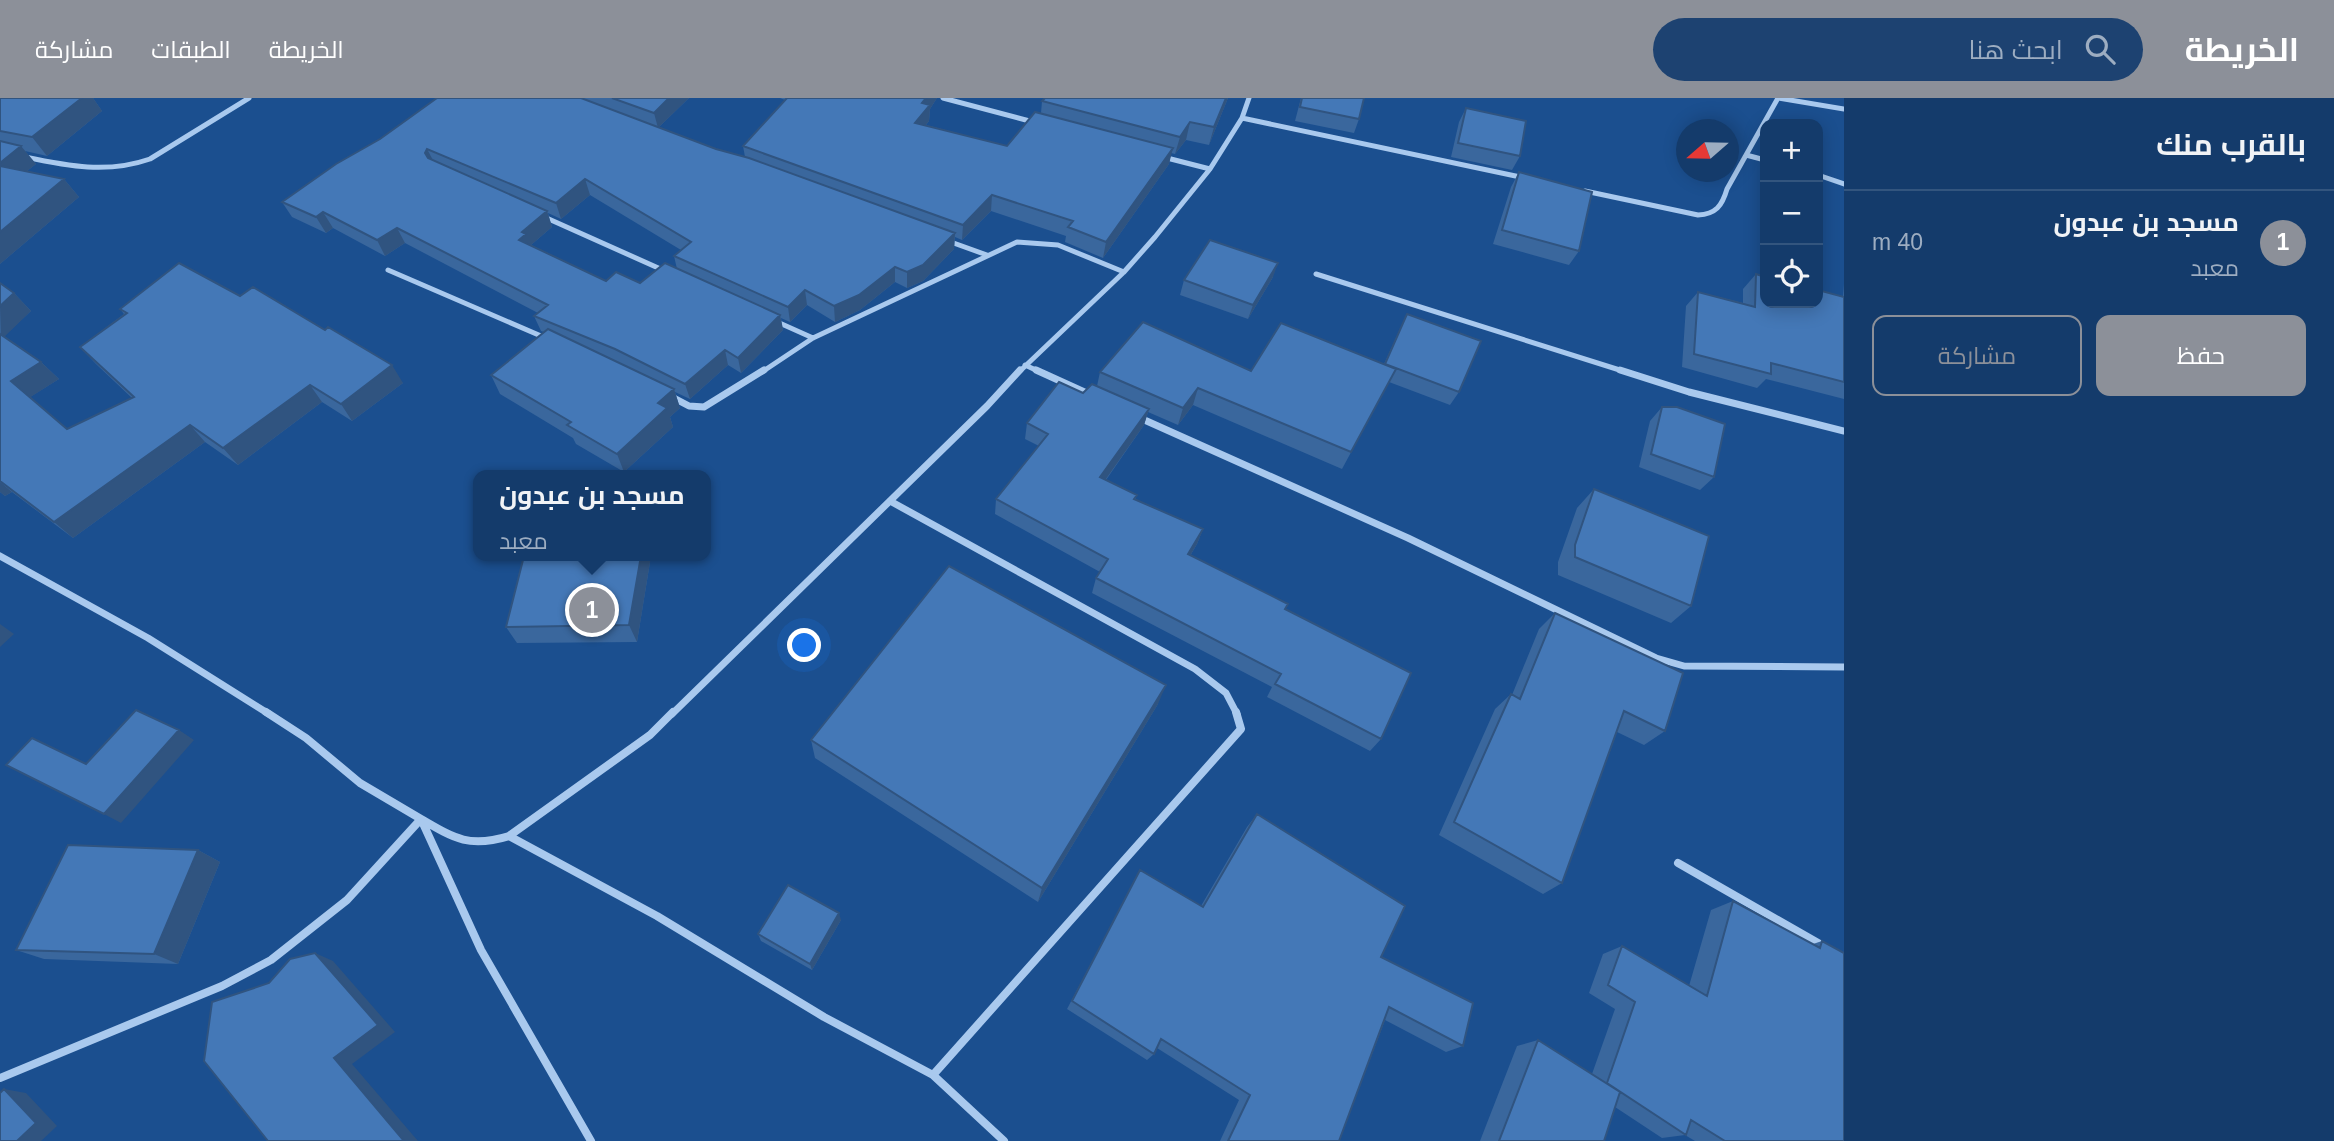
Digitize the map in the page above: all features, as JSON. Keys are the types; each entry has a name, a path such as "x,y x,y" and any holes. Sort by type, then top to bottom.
{"street":[{"path":"12,154 84,170 132,167 150,159 249,98"},
{"path":"943,98 1040,124"},
{"path":"0,556 148,638 229,688 306,738 360,783 421,820 464,843 487,844 509,836 650,735 1025,365 1124,272 1210,170 1242,118 1249,98"},
{"path":"1577,189 1698,215 1710,215 1719,210 1727,189 1779,98 1844,109"},
{"path":"1242,118 1537,181"},
{"path":"1746,155 1760,159"},
{"path":"1158,156 1210,170"},
{"path":"1823,177 1844,184"},
{"path":"534,212 677,276"},
{"path":"939,238 987,255"},
{"path":"666,394 688,406 704,407 724,397 813,338 872,313 1017,242 1036,239 1124,272"},
{"path":"388,270 550,340"},
{"path":"1316,274 1689,392 1844,431"},
{"path":"768,318 813,338"},
{"path":"1025,365 1100,400"},
{"path":"1125,411 1408,538 1656,658 1684,666 1844,667"},
{"path":"890,501 1195,669 1221,686 1237,707 1241,729 933,1075"},
{"path":"0,1078 222,986 271,960 347,901 421,820"},
{"path":"421,820 481,950 591,1141"},
{"path":"509,836 657,916 824,1017 933,1075 1004,1141"},
{"path":"1678,863 1832,951"}],"building":[{"path":"0,98 82,98 32,137 0,131"},
{"path":"437,98 581,98 716,149 749,158 955,233 923,265 907,272 895,267 859,295 834,306 805,290 788,307 674,256 691,242 585,179 556,203 427,149 425,153 428,158 547,211 522,232 526,234 519,240 606,281 616,272 640,283 665,263 780,315 738,358 725,350 685,384 615,349 534,316 548,305 397,228 377,240 323,212 316,217 282,202 336,164 380,139"},
{"path":"612,98 669,98 654,113"},
{"path":"787,98 926,98 922,103 930,105 915,123 1007,146 1035,112 1173,148 1106,242 1068,227 1073,221 992,195 963,225 743,146"},
{"path":"1045,98 1226,98 1214,127 1190,122 1180,137 1042,101"},
{"path":"1302,98 1364,98 1359,119 1300,107"},
{"path":"1466,108 1526,121 1520,156 1458,143"},
{"path":"0,141 21,146 0,163"},
{"path":"0,166 64,179 0,232"},
{"path":"1519,172 1592,192 1579,251 1502,230"},
{"path":"1210,240 1278,263 1253,305 1184,280"},
{"path":"179,263 240,296 253,287 325,330 328,327 392,365 341,404 310,385 223,448 190,425 54,522 0,481 0,334 41,362 11,381 67,429 134,397 80,347 127,313 120,309"},
{"path":"1756,274 1760,275 1760,308 1823,308 1823,291 1844,297 1844,382 1771,363 1771,374 1694,354 1698,292 1755,307"},
{"path":"0,283 14,293 0,306"},
{"path":"1407,314 1481,341 1459,392 1385,364"},
{"path":"1143,322 1251,371 1281,323 1396,369 1351,452 1198,388 1183,408 1100,372"},
{"path":"548,329 674,389 658,403 667,408 617,454 567,425 571,422 491,375"},
{"path":"1059,382 1083,393 1092,384 1149,409 1100,477 1137,495 1134,499 1203,529 1188,554 1288,604 1285,609 1411,673 1381,739 1275,684 1281,674 1096,578 1108,559 996,499 1048,434 1027,423"},
{"path":"1662,407 1677,407 1725,424 1714,477 1651,454"},
{"path":"1594,489 1709,536 1691,606 1575,557 1575,545"},
{"path":"523,561 640,561 629,625 506,627"},
{"path":"949,566 1166,685 1042,888 811,740"},
{"path":"1555,613 1683,673 1665,731 1624,711 1562,883 1454,822 1511,694 1520,699"},
{"path":"136,710 179,730 104,814 6,765 32,738 86,764"},
{"path":"1257,814 1405,906 1381,957 1473,1003 1463,1046 1389,1007 1339,1141 1228,1141 1250,1095 1161,1039 1154,1054 1072,1001 1140,870 1203,907"},
{"path":"68,845 198,850 154,954 16,950"},
{"path":"788,885 839,913 810,964 758,934"},
{"path":"1733,901 1820,948 1822,941 1844,953 1844,1141 1725,1141 1691,1120 1686,1135 1607,1083 1635,1002 1608,985 1622,946 1707,996"},
{"path":"315,953 378,1025 334,1058 404,1141 268,1141 204,1061 212,1002 269,983 290,959"},
{"path":"1538,1040 1620,1092 1604,1141 1499,1141"},
{"path":"4,1089 36,1123 17,1141 0,1141 0,1093"}],"place":[{"name":"مسجد بن عبدون","path":"592,610"}]}
